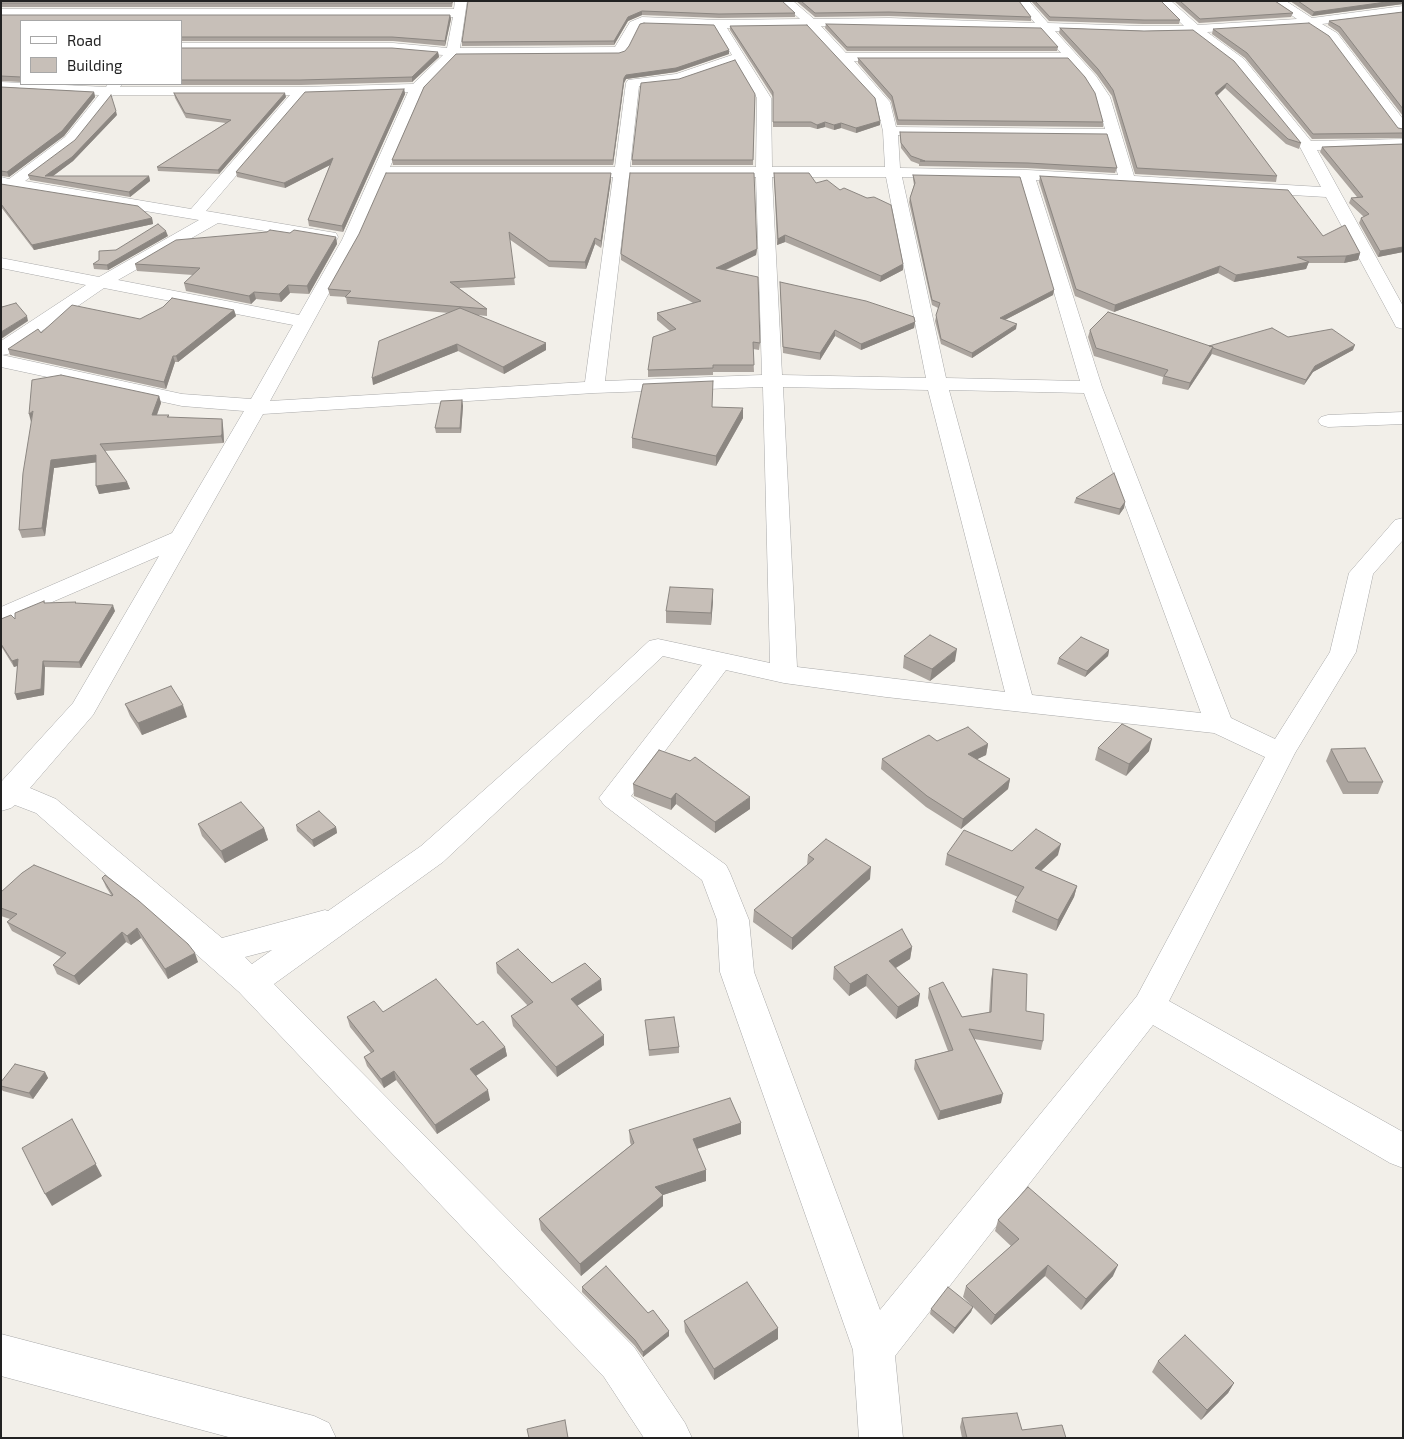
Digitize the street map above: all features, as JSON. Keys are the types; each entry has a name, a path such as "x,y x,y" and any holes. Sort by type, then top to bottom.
{"street":[{"path":"2,12 10,1"},
{"path":"2,12 45,1"},
{"path":"109,18 125,1"},
{"path":"228,14 236,1"},
{"path":"786,1 811,23 844,57 874,90 882,102 890,131 893,172 937,384 1021,703"},
{"path":"1022,1 1103,97 1127,180"},
{"path":"1164,1 1195,29 1239,62 1307,146 1403,323"},
{"path":"1277,1 1333,36 1403,129"},
{"path":"1387,1 1403,9"},
{"path":"2,12 109,18 355,7 460,7 453,52 417,88 382,172 350,240 83,709 5,796 46,806 251,982 619,1362 670,1438"},
{"path":"877,8 889,22"},
{"path":"182,47 393,47 453,52 603,52 619,51 624,46 627,36 639,15 719,24 889,22 1046,28 1195,29 1308,22 1403,9"},
{"path":"719,24 764,98 764,171 784,674"},
{"path":"594,387 633,83 678,78 739,57"},
{"path":"844,57 1071,57"},
{"path":"1,87 301,91 417,88"},
{"path":"1,87 10,92 1,98"},
{"path":"6,183 70,140 113,87"},
{"path":"194,215 301,91"},
{"path":"890,131 1112,133"},
{"path":"1307,146 1403,143"},
{"path":"382,172 893,172 1027,175 1331,192"},
{"path":"1027,175 1092,387 1219,724"},
{"path":"6,183 350,240"},
{"path":"1,350 102,282 215,218"},
{"path":"1,263 304,322"},
{"path":"1,361 182,400 251,405 256,408 594,387 773,382 1092,387"},
{"path":"1328,421 1403,418"},
{"path":"874,1350 1149,1006 1281,753 1343,652 1361,573 1403,525"},
{"path":"1,616 181,538"},
{"path":"251,982 432,854 598,704 658,646 784,674 1021,703 1219,724 1281,753"},
{"path":"720,660 614,798 715,873 732,920 737,972 874,1350 881,1438"},
{"path":"216,953 346,915"},
{"path":"1149,1006 1403,1151"},
{"path":"1,1355 314,1438"}],"building":[{"path":"1,1 452,1 452,3 1,3"},
{"path":"468,1 782,1 795,13 719,14 642,11 628,17 614,41 462,42"},
{"path":"801,1 1019,1 1031,17 889,12 815,13"},
{"path":"1035,1 1161,1 1180,20 1050,17"},
{"path":"1180,1 1275,1 1293,13 1200,19"},
{"path":"1298,1 1393,1 1314,12"},
{"path":"1403,12 1403,109 1340,27 1329,21"},
{"path":"1,15 450,15 445,41 392,37 182,37 182,20 20,20 20,77 1,76"},
{"path":"1309,23 1329,36 1398,128 1403,129 1403,133 1313,134 1247,53 1213,29"},
{"path":"640,24 714,25 729,50 676,68 626,75 624,78 613,160 392,160 424,87 456,54 619,53 625,51"},
{"path":"826,24 1041,28 1058,47 847,47"},
{"path":"807,25 875,98 880,121 856,128 841,123 834,125 825,122 817,125 811,122 773,122 773,92 730,26"},
{"path":"1060,28 1144,31 1193,30 1234,61 1301,143 1288,139 1227,83 1215,93 1277,176 1137,168 1113,90 1098,69"},
{"path":"182,48 392,48 438,52 412,77 300,80 182,80"},
{"path":"858,58 1068,58 1085,77 1095,93 1103,122 898,120 892,96"},
{"path":"735,60 755,94 753,160 632,160 641,83 679,79"},
{"path":"1,87 94,92 62,131 7,172 1,171"},
{"path":"404,89 342,226 308,220 333,158 284,183 236,172 305,92"},
{"path":"174,93 285,93 218,170 157,167 231,120 185,113"},
{"path":"111,95 116,111 72,157 45,176 149,176 129,192 28,175 75,140"},
{"path":"900,132 1107,134 1117,168 1028,163 920,161 925,161 911,156 901,143"},
{"path":"1403,144 1403,247 1380,251 1361,218 1369,214 1351,198 1363,197 1322,147"},
{"path":"386,173 611,173 601,241 595,238 585,262 549,261 509,232 515,278 450,282 487,309 345,297 351,291 328,289 359,234"},
{"path":"630,173 754,173 757,249 716,268 758,277 760,343 753,342 754,365 713,365 713,368 648,370 653,337 676,329 657,313 701,301 621,254"},
{"path":"774,173 809,173 816,183 827,180 840,190 844,188 867,198 874,197 891,205 903,264 881,276 785,235 778,239"},
{"path":"913,175 1020,177 1054,290 1000,318 1017,324 972,353 941,339 936,315 940,303 932,300 910,198 915,183"},
{"path":"1040,176 1288,190 1323,236 1345,225 1360,253 1346,256 1297,257 1309,262 1236,275 1220,266 1115,305 1076,289"},
{"path":"1,184 138,206 152,218 32,245 1,204"},
{"path":"158,224 166,231 107,265 93,264 99,260 99,251 116,250"},
{"path":"270,230 290,233 294,230 336,237 307,286 288,285 279,294 254,292 249,296 184,283 200,268 135,264 176,240 267,232"},
{"path":"780,282 866,301 914,317 915,322 861,344 835,330 820,353 783,347"},
{"path":"172,298 234,310 176,356 173,356 164,382 8,349 38,329 41,333 72,305 140,319 163,307"},
{"path":"16,303 27,316 1,332 1,305 2,307"},
{"path":"460,308 546,343 503,367 457,344 372,378 379,341"},
{"path":"1108,312 1213,347 1190,383 1164,376 1168,370 1096,348 1090,330"},
{"path":"1272,328 1288,337 1332,329 1355,345 1315,366 1306,380 1209,346"},
{"path":"61,375 159,396 152,415 222,419 222,434 221,436 100,444 127,482 96,486 96,455 51,460 42,528 19,530 23,473 33,411 29,414 32,380"},
{"path":"713,381 712,407 743,408 716,456 632,438 643,384"},
{"path":"462,400 460,428 435,428 441,401"},
{"path":"1114,473 1125,502 1120,509 1076,498"},
{"path":"670,587 713,589 711,613 666,611"},
{"path":"44,601 44,603 76,602 113,605 79,662 43,661 41,689 15,694 18,659 12,661 1,644 1,619 11,615 15,619 15,613"},
{"path":"930,635 957,649 932,669 904,656"},
{"path":"1081,637 1109,650 1087,671 1059,658"},
{"path":"171,686 183,705 138,723 125,704"},
{"path":"1122,724 1152,739 1129,764 1098,748"},
{"path":"968,727 988,744 968,754 1010,779 963,819 927,796 882,759 929,735 937,741"},
{"path":"1365,748 1383,782 1348,782 1331,749"},
{"path":"659,750 690,761 695,757 750,797 715,822 676,793 671,799 633,784"},
{"path":"241,802 264,828 221,851 198,824"},
{"path":"319,811 336,827 312,840 296,825"},
{"path":"1036,829 1061,844 1035,868 1077,886 1058,920 1015,901 1024,887 947,854 964,830 1012,851"},
{"path":"826,839 871,867 792,938 754,910 814,859 808,855"},
{"path":"34,865 112,896 102,878 105,875 139,901 188,944 195,953 165,969 137,928 127,936 122,932 74,976 53,965 66,953 7,922 17,914 1,908 1,892"},
{"path":"902,929 912,947 889,961 920,994 898,1007 867,974 850,984 834,967"},
{"path":"518,949 552,983 585,963 601,979 571,999 604,1035 556,1067 511,1016 533,1002 496,963"},
{"path":"993,969 1027,974 1026,1011 1044,1014 1043,1041 969,1029 1003,1094 940,1111 915,1060 953,1050 929,988 943,982 962,1017 991,1012"},
{"path":"436,979 477,1025 483,1021 505,1047 470,1069 488,1090 435,1125 394,1071 381,1079 364,1057 374,1051 347,1017 374,1001 383,1012"},
{"path":"674,1017 679,1047 649,1050 645,1020"},
{"path":"15,1064 45,1072 29,1093 1,1086 1,1082"},
{"path":"730,1098 741,1123 693,1139 706,1170 655,1187 663,1195 580,1264 539,1219 634,1143 629,1130"},
{"path":"72,1119 96,1164 45,1194 22,1148"},
{"path":"1028,1187 1118,1265 1086,1299 1048,1265 995,1315 966,1286 1019,1239 998,1220"},
{"path":"606,1266 648,1313 653,1310 669,1331 643,1352 635,1340 582,1287"},
{"path":"747,1282 778,1328 714,1369 684,1321"},
{"path":"948,1287 973,1307 955,1328 931,1309"},
{"path":"1185,1335 1234,1383 1207,1410 1158,1361"},
{"path":"1017,1413 1022,1430 1062,1425 1066,1438 967,1438 962,1418"},
{"path":"565,1420 568,1438 529,1438 527,1429"}]}
